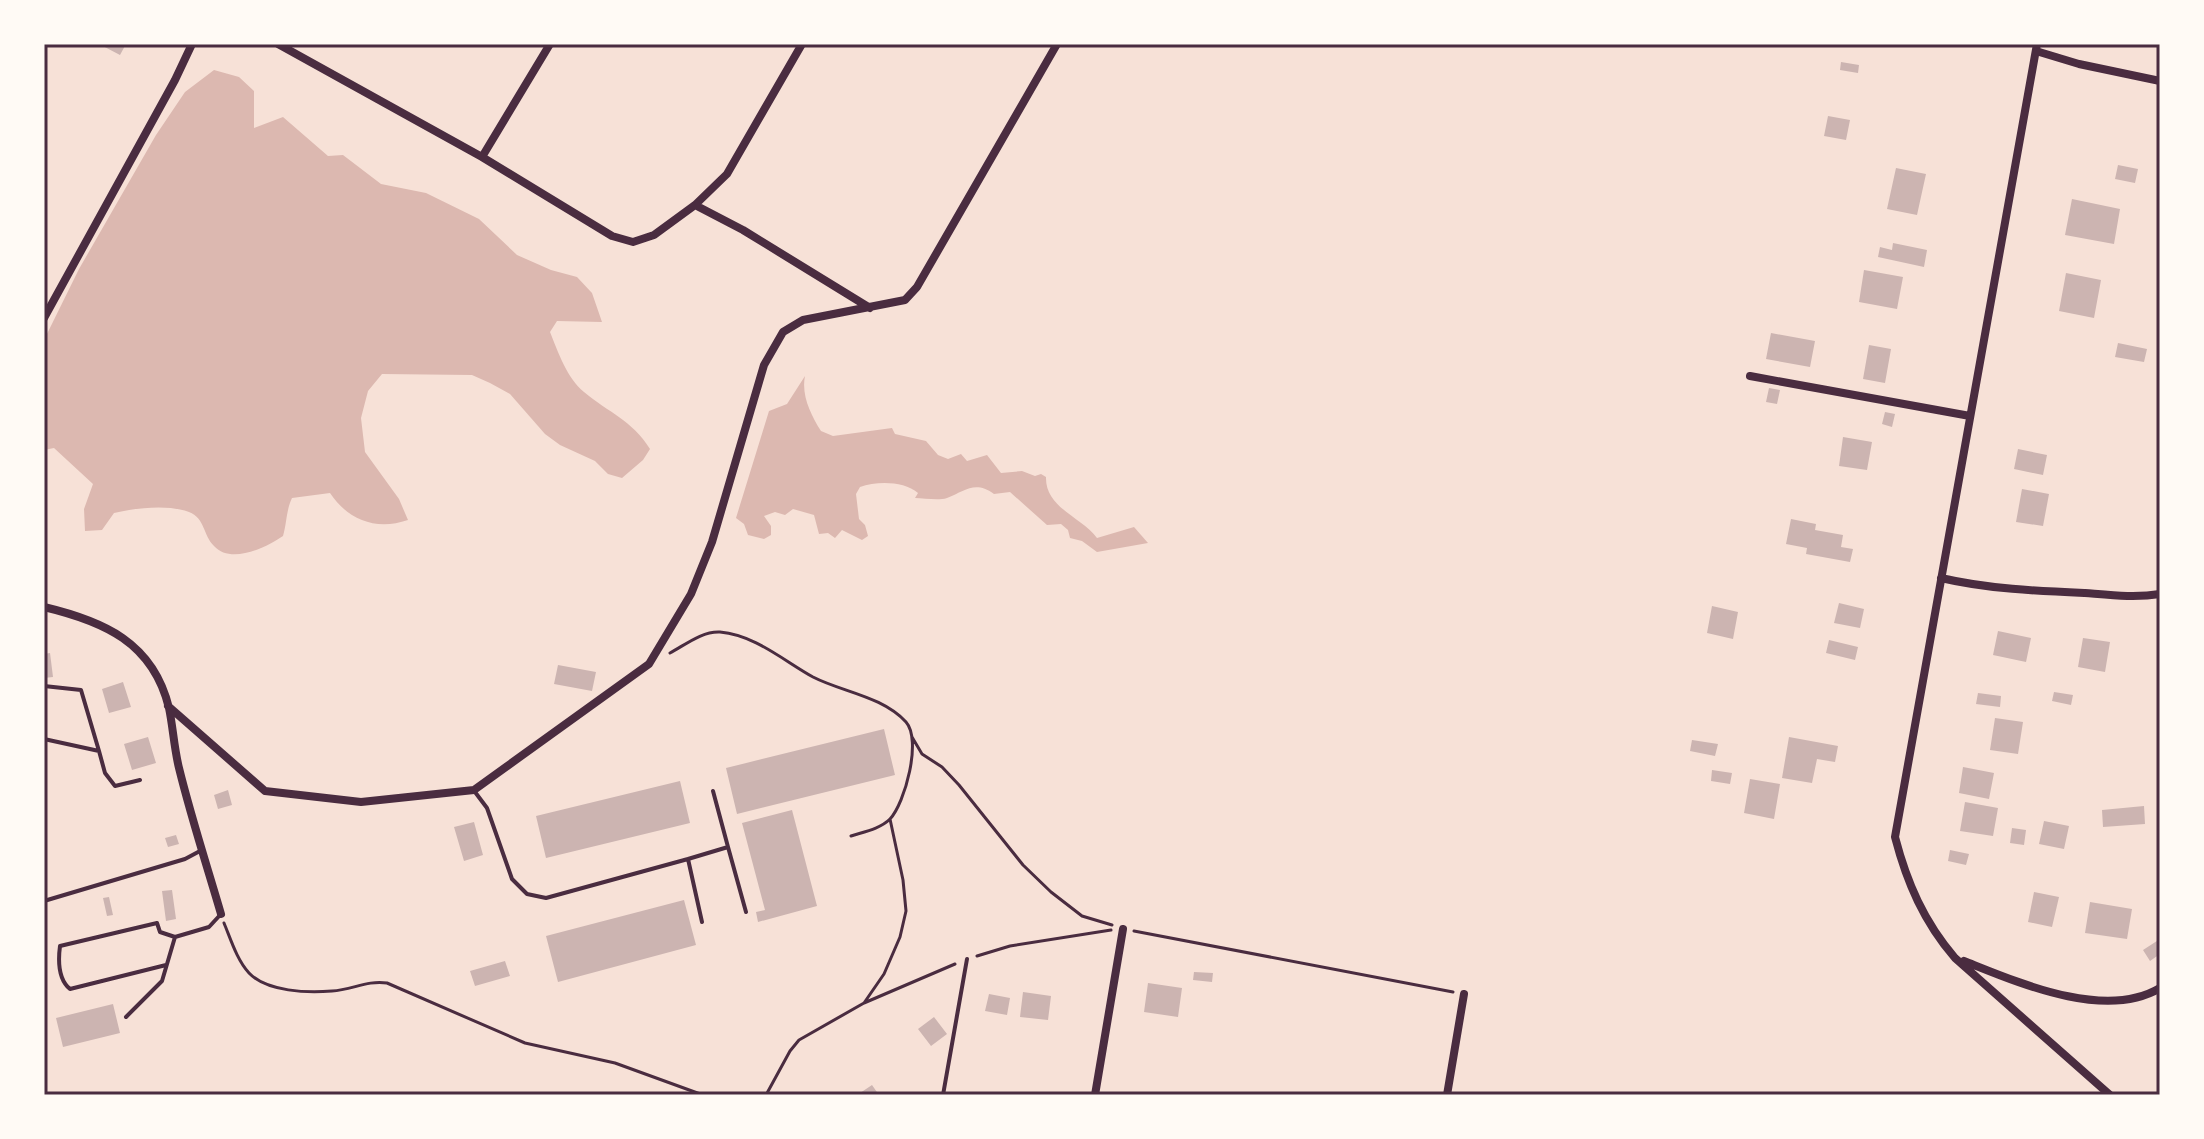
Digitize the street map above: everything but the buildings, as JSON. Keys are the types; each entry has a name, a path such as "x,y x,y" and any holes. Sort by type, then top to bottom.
{"street":[{"path":"44,318 192,44"},
{"path":"278,44 482,157 612,236 633,242 654,235 695,205 727,174 802,44"},
{"path":"482,157 550,44"},
{"path":"168,706 265,791 361,802 474,790 649,664 691,594 712,542 764,365 783,332 803,320 905,300 917,287 1057,44"},
{"path":"2110,1095 1955,958 1937,937 1916,901 1895,837 2036,47 2079,64 2160,81"},
{"path":"695,205 743,230 870,308"},
{"path":"1750,376 1970,416"},
{"path":"1941,578 1969,584 2057,592 2160,594"},
{"path":"44,607 82,616 123,636 159,682 168,706 179,766 221,914"},
{"path":"1095,1095 1123,929"},
{"path":"1955,958 2065,995 2107,1001 2130,999 2160,988"},
{"path":"1447,1095 1464,994"}],"lane":[{"path":"44,686 81,690 105,773 115,786 140,780"},
{"path":"44,739 99,751"},
{"path":"474,790 487,808 512,879 527,894 546,898 728,847"},
{"path":"713,791 746,912"},
{"path":"44,901 185,859 202,849"},
{"path":"688,859 702,922"},
{"path":"166,965 70,989 63,983 58,958 60,946 157,923 160,932 175,937 209,927 221,914"},
{"path":"126,1017 162,981 175,937"},
{"path":"943,1095 967,959"}],"path":[{"path":"649,664 700,636 718,632 739,636 773,651 812,676 837,688 863,695 891,711 907,723 922,754 942,767 959,785 1023,865 1082,916 1123,929 1464,994"},
{"path":"851,836 873,830 890,819 902,797 912,765 912,737"},
{"path":"864,1003 884,974 900,937 906,911 890,819"},
{"path":"221,914 234,949 250,974 267,985 299,991 333,991 372,980 387,983 525,1043 615,1063 703,1095"},
{"path":"766,1095 799,1040 864,1003 967,959 1010,946 1123,929"}],"shaded area":[{"path":"214,70 239,77 254,91 254,128 283,117 328,156 343,155 381,184 426,193 479,219 517,255 577,277 592,293 602,322 557,321 550,332 578,386 643,439 650,449 643,460 622,478 608,474 595,461 560,445 545,434 510,394 472,375 382,374 368,391 361,418 365,452 399,499 408,520 385,524 364,521 345,510 330,493 292,498 283,536 259,549 239,554 221,551 210,542 201,522 194,515 171,508 142,508 114,513 102,530 85,531 84,509 93,484 54,448 44,450 44,340 79,269 156,135 185,92"},
{"path":"805,376 810,412 821,431 833,436 892,428 895,434 926,441 938,455 948,459 961,454 967,461 987,455 1001,473 1022,471 1046,477 1051,497 1097,538 1134,527 1148,543 1097,552 1082,541 1070,538 1068,530 1061,524 1047,525 1010,492 994,494 976,487 943,499 915,498 918,493 912,489 890,483 860,487 856,494 859,519 865,525 868,536 862,540 842,530 835,538 828,533 819,534 814,515 793,509 785,515 775,512 764,516 771,526 771,535 764,539 748,535 744,524 736,518 769,411 787,404"}]}
